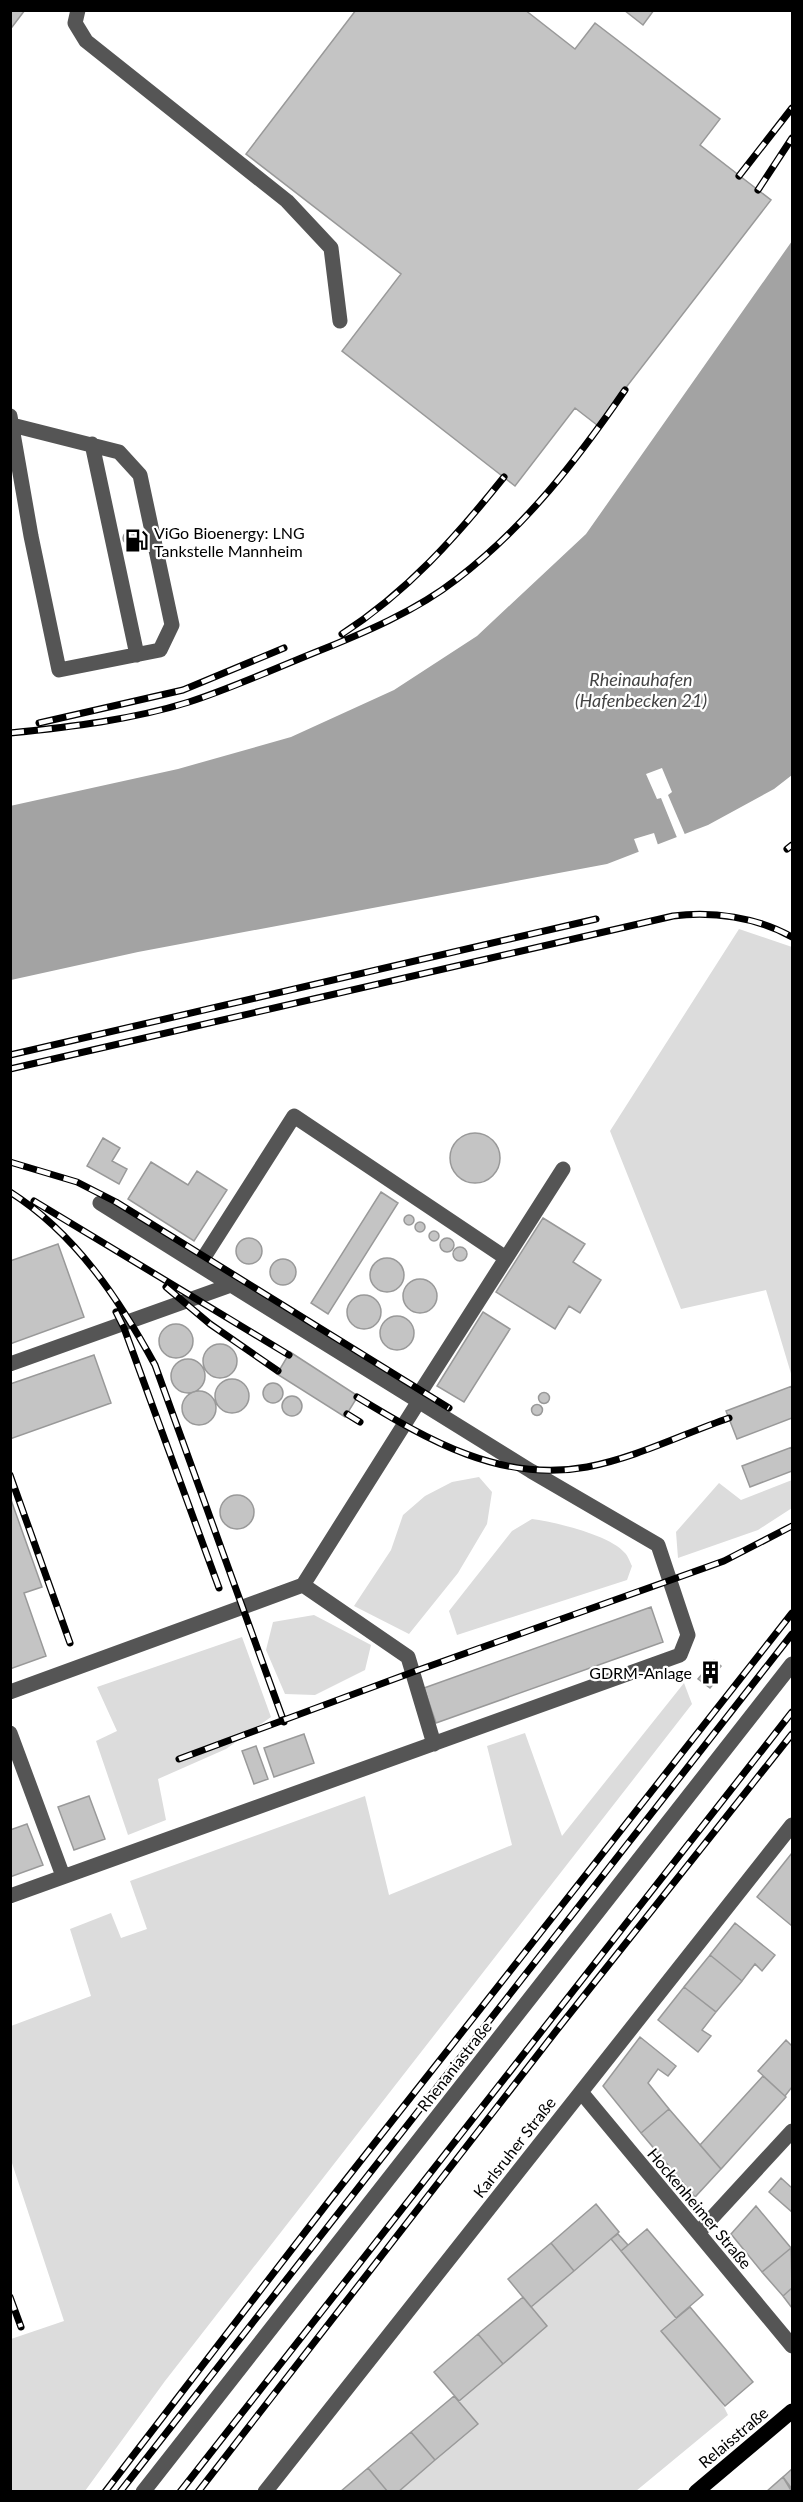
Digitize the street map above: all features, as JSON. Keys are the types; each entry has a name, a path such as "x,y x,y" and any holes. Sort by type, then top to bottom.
{"main road":[{"name":"Relaisstraße","path":"696,2492 792,2410"}],"street":[{"path":"78,10 75,23 86,41 287,201 331,248 340,321"},
{"path":"11,421 92,444 119,452 140,475 172,625 160,650 59,670 31,536 11,421"},
{"path":"92,444 137,655"},
{"path":"199,1265 294,1116 506,1258"},
{"path":"10,1692 303,1585 563,1169"},
{"path":"10,1896 680,1655 688,1635 658,1545 100,1203"},
{"path":"10,1364 231,1285"},
{"path":"303,1585 408,1657 434,1744"},
{"name":"Rhenaniastraße","path":"143,2492 792,1664"},
{"path":"10,1733 63,1876"},
{"name":"Karlsruher Straße","path":"265,2492 792,1825"},
{"name":"Hockenheimer Straße","path":"580,2092 792,2346"},
{"path":"698,2233 792,2131"}],"shaded area":[{"path":"739,929 792,947 792,1377 766,1290 681,1309 610,1131"},
{"path":"479,1477 492,1492 487,1524 458,1573 409,1634 354,1606 391,1550 403,1515 425,1496 452,1482"},
{"path":"792,1480 792,1508 758,1530 678,1558 676,1532 719,1483 741,1500"},
{"path":"532,1519 582,1530 618,1546 626,1554 632,1566 627,1580 457,1635 449,1611 512,1531"},
{"path":"314,1615 371,1645 365,1670 315,1695 285,1694 266,1650 273,1622"},
{"path":"242,1637 271,1717 226,1749 158,1779 166,1820 128,1835 96,1741 117,1731 97,1687"},
{"path":"684,1683 692,1704 165,2381 85,2491 11,2491 11,2339 64,2321 11,2160 11,2026 91,1996 70,1929 111,1913 121,1938 147,1929 130,1881 365,1796 389,1895 512,1845 487,1746 525,1733 562,1836"},
{"path":"611,2239 676,2318 662,2331 722,2403 728,2415 636,2491 398,2492 477,2424 459,2401 547,2326 531,2307"}],"water":[{"name":"Rheinauhafen (Hafenbecken 21)","path":"792,241 792,775 774,789 708,825 607,864 138,952 11,980 10,806 178,769 291,737 394,690 477,636 586,534"}],"pier":[{"path":"662,768 672,792 668,795 686,837 678,840 661,798 657,799 646,774"},
{"path":"654,833 659,848 640,855 634,839"}],"building":[{"path":"10,10 25,10 12,27 10,26"},
{"path":"356,10 525,10 575,49 595,23 720,119 700,145 771,200 597,425 575,408 515,486 342,351 401,274 246,154"},
{"path":"624,10 654,10 643,25"},
{"path":"131,532 135,538 131,544 127,544 123,536"},
{"path":"475,1133 493,1140 500,1158 493,1176 475,1183 457,1176 450,1158 457,1140"},
{"path":"103,1138 120,1148 112,1161 127,1169 119,1184 87,1166"},
{"path":"151,1162 188,1185 197,1171 227,1190 194,1241 128,1199"},
{"path":"381,1192 398,1203 328,1314 311,1303"},
{"path":"409,1215 413,1216 413,1224 409,1225 405,1224 404,1220 405,1216"},
{"path":"543,1218 585,1244 573,1262 601,1280 580,1313 569,1306 555,1329 496,1292"},
{"path":"420,1222 424,1223 424,1231 420,1232 416,1231 415,1227 416,1223"},
{"path":"434,1231 438,1232 438,1240 434,1241 430,1240 429,1236 430,1232"},
{"path":"249,1238 258,1242 262,1251 258,1260 249,1264 240,1260 236,1251 240,1242"},
{"path":"447,1238 452,1240 454,1245 452,1250 447,1252 442,1250 440,1245 442,1240"},
{"path":"58,1244 84,1317 10,1344 10,1261"},
{"path":"460,1247 465,1249 467,1254 465,1259 460,1261 455,1259 453,1254 455,1249"},
{"path":"387,1258 399,1263 404,1275 399,1287 387,1292 375,1287 370,1275 375,1263"},
{"path":"283,1259 292,1263 296,1272 292,1281 283,1285 274,1281 270,1272 274,1263"},
{"path":"420,1279 432,1284 437,1296 432,1308 420,1313 408,1308 403,1296 408,1284"},
{"path":"364,1295 376,1300 381,1312 376,1324 364,1329 352,1324 347,1312 352,1300"},
{"path":"483,1312 510,1329 464,1402 437,1386"},
{"path":"397,1316 409,1321 414,1333 409,1345 397,1350 385,1345 380,1333 385,1321"},
{"path":"176,1324 188,1329 193,1341 188,1353 176,1358 164,1353 159,1341 164,1329"},
{"path":"220,1344 232,1349 237,1361 232,1373 220,1378 208,1373 203,1361 208,1349"},
{"path":"290,1352 358,1396 345,1417 277,1374"},
{"path":"94,1355 111,1403 10,1439 10,1384"},
{"path":"188,1359 200,1364 205,1376 200,1388 188,1393 176,1388 171,1376 176,1364"},
{"path":"232,1379 244,1384 249,1396 244,1408 232,1413 220,1408 215,1396 220,1384"},
{"path":"273,1383 280,1386 283,1393 280,1400 273,1403 266,1400 263,1393 266,1386"},
{"path":"792,1386 792,1418 737,1439 726,1411"},
{"path":"199,1391 211,1396 216,1408 211,1420 199,1425 187,1420 182,1408 187,1396"},
{"path":"544,1393 548,1394 548,1402 544,1403 540,1402 539,1398 540,1394"},
{"path":"292,1396 299,1399 302,1406 299,1413 292,1416 285,1413 282,1406 285,1399"},
{"path":"537,1405 541,1406 541,1414 537,1415 533,1414 532,1410 533,1406"},
{"path":"792,1447 792,1471 750,1487 742,1466"},
{"path":"237,1495 249,1500 254,1512 249,1524 237,1529 225,1524 220,1512 225,1500"},
{"path":"10,1497 42,1587 24,1593 46,1656 10,1669"},
{"path":"651,1607 663,1642 436,1723 424,1688"},
{"name":"GDRM-Anlage","path":"714,1660 721,1666 711,1678 716,1681 710,1688 698,1679"},
{"path":"304,1734 314,1763 274,1777 264,1748"},
{"path":"256,1746 268,1779 254,1784 242,1751"},
{"path":"89,1796 105,1839 74,1850 58,1807"},
{"path":"27,1824 43,1865 10,1877 10,1830"},
{"path":"792,1853 792,1926 757,1897"},
{"path":"735,1923 775,1955 762,1971 755,1964 742,1981 710,1955"},
{"path":"710,1955 742,1981 716,2012 684,1987"},
{"path":"684,1987 716,2012 702,2030 711,2036 698,2052 658,2020"},
{"path":"640,2037 676,2066 668,2076 658,2069 648,2083 669,2109 641,2133 603,2086"},
{"path":"786,2040 792,2046 792,2087 785,2096 758,2071"},
{"path":"763,2076 786,2097 721,2169 700,2145"},
{"path":"669,2109 721,2169 695,2197 641,2133"},
{"path":"781,2178 792,2188 792,2212 769,2192"},
{"path":"596,2204 619,2232 574,2271 551,2243"},
{"path":"756,2206 791,2248 762,2272 731,2234"},
{"path":"647,2229 703,2295 676,2318 621,2251"},
{"path":"618,2234 628,2245 621,2251 611,2239"},
{"path":"551,2243 574,2271 531,2307 508,2279"},
{"path":"791,2248 792,2288 783,2296 762,2272"},
{"path":"792,2288 792,2308 783,2296"},
{"path":"523,2297 547,2326 503,2364 478,2334"},
{"path":"690,2307 753,2382 725,2406 661,2331"},
{"path":"478,2334 503,2364 459,2401 434,2372"},
{"path":"454,2396 478,2424 435,2460 411,2432"},
{"path":"411,2432 435,2460 398,2492 388,2492 368,2468"},
{"path":"368,2468 388,2492 340,2492"},
{"path":"792,2469 792,2489 783,2477"},
{"path":"783,2477 792,2492 766,2492"}],"tram line":[{"path":"689,2492 792,2406"}],"railway":[{"path":"739,176 792,108"},
{"path":"758,190 792,138"},
{"path":"10,733 123,718 189,702 237,685 353,637 407,611 457,579 482,559 527,515 569,467 625,390"},
{"path":"342,634 366,618 409,582 449,542 504,477"},
{"path":"39,723 183,690 284,648"},
{"path":"787,849 792,845"},
{"path":"10,1069 673,916 703,914 734,917 764,925 792,937"},
{"path":"10,1055 596,919"},
{"path":"10,1162 77,1182 116,1202 449,1408"},
{"path":"10,1192 33,1208 75,1247 110,1292 155,1365 284,1722"},
{"path":"34,1201 289,1355"},
{"path":"166,1287 210,1324 278,1371"},
{"path":"116,1312 124,1328 219,1588"},
{"path":"357,1397 438,1442 466,1454 525,1469 555,1470 605,1463 641,1452 729,1418"},
{"path":"347,1414 360,1422"},
{"path":"10,1475 70,1643"},
{"path":"179,1759 413,1672 724,1561 792,1526"},
{"path":"105,2492 329,2201 792,1613"},
{"path":"120,2492 792,1634"},
{"path":"180,2492 792,1712"},
{"path":"198,2492 560,2026 792,1734"},
{"path":"10,2297 21,2327"}],"place":[{"name":"ViGo Bioenergy: LNG Tankstelle Mannheim","path":"136,541"},
{"name":"GDRM-Anlage","path":"710,1672"}]}
